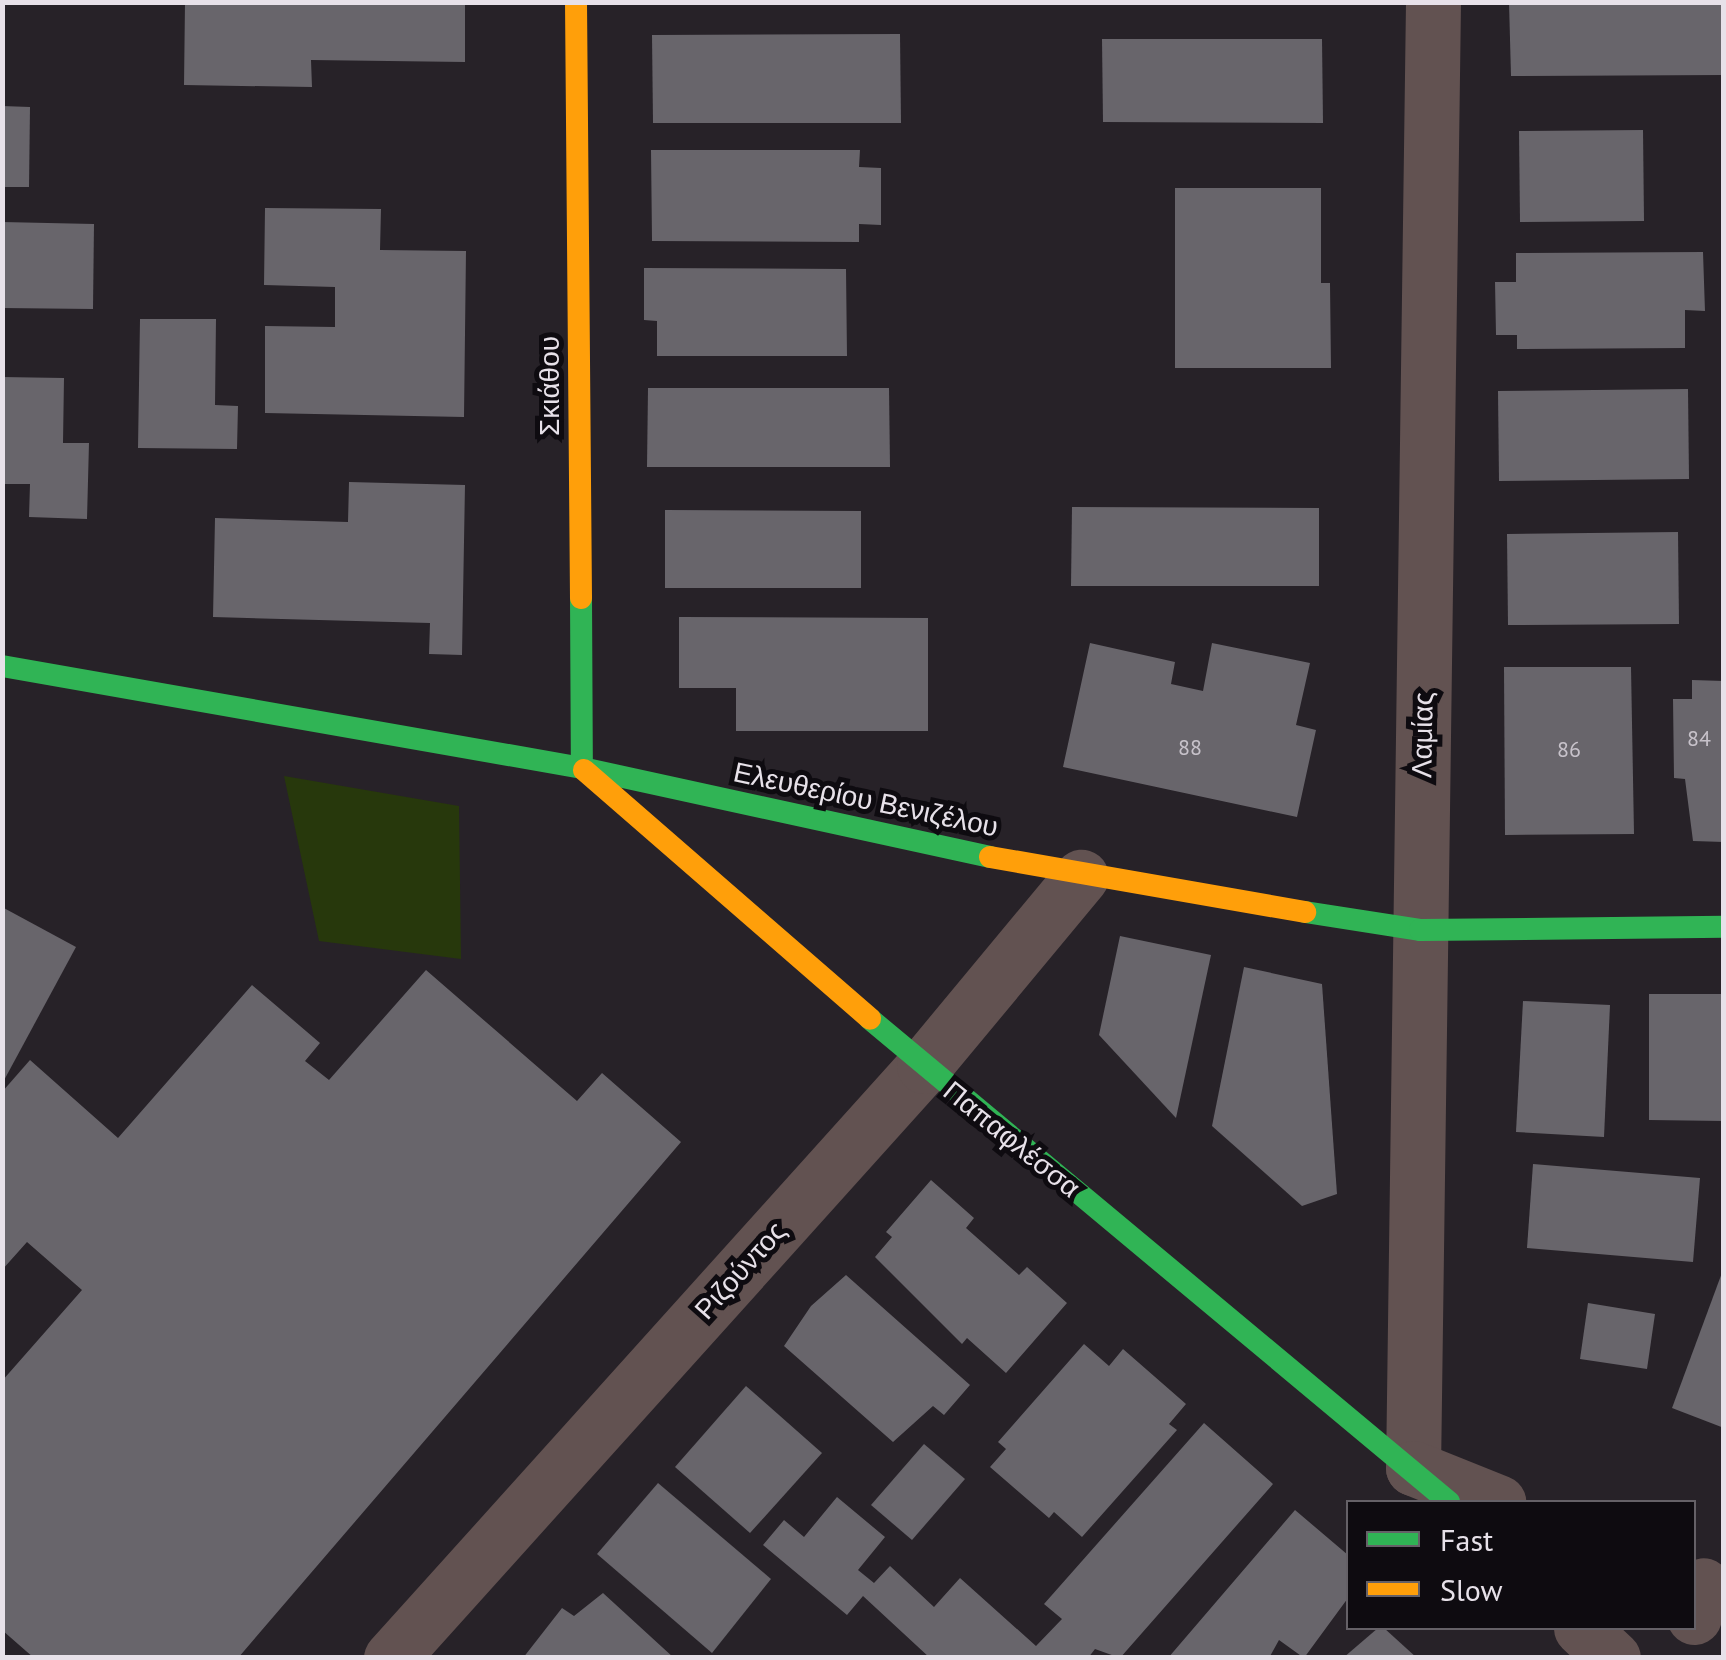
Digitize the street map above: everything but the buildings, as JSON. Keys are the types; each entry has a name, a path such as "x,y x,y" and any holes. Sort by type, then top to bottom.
{"street":[{"name":"Σκιάθου","path":"576,2 582,768"},
{"name":"Λαμίας","path":"1431,1486 1420,930 1433,2"},
{"name":"Ελευθερίου Βενιζέλου","path":"2,666 582,768 1082,876 1420,930 1724,927"},
{"name":"Παπαφλέσσα","path":"582,768 924,1066 1431,1486"},
{"name":"Ριζούντος","path":"391,1658 924,1066 1082,876"},
{"path":"1431,1486 1490,1500"},
{"path":"1583,1630 1613,1658"},
{"path":"1681,1658 1691,1630"}],"green space":[{"path":"284,776 459,806 461,959 319,941"}],"traffic: fast":[{"path":"581,598 582,768"},
{"path":"2,666 582,768 990,857"},
{"path":"1305,912 1420,930 1724,927"},
{"path":"870,1019 1447,1500"}],"traffic: slow":[{"path":"576,2 581,598"},
{"path":"584,770 870,1019"},
{"path":"990,857 1305,912"}]}
